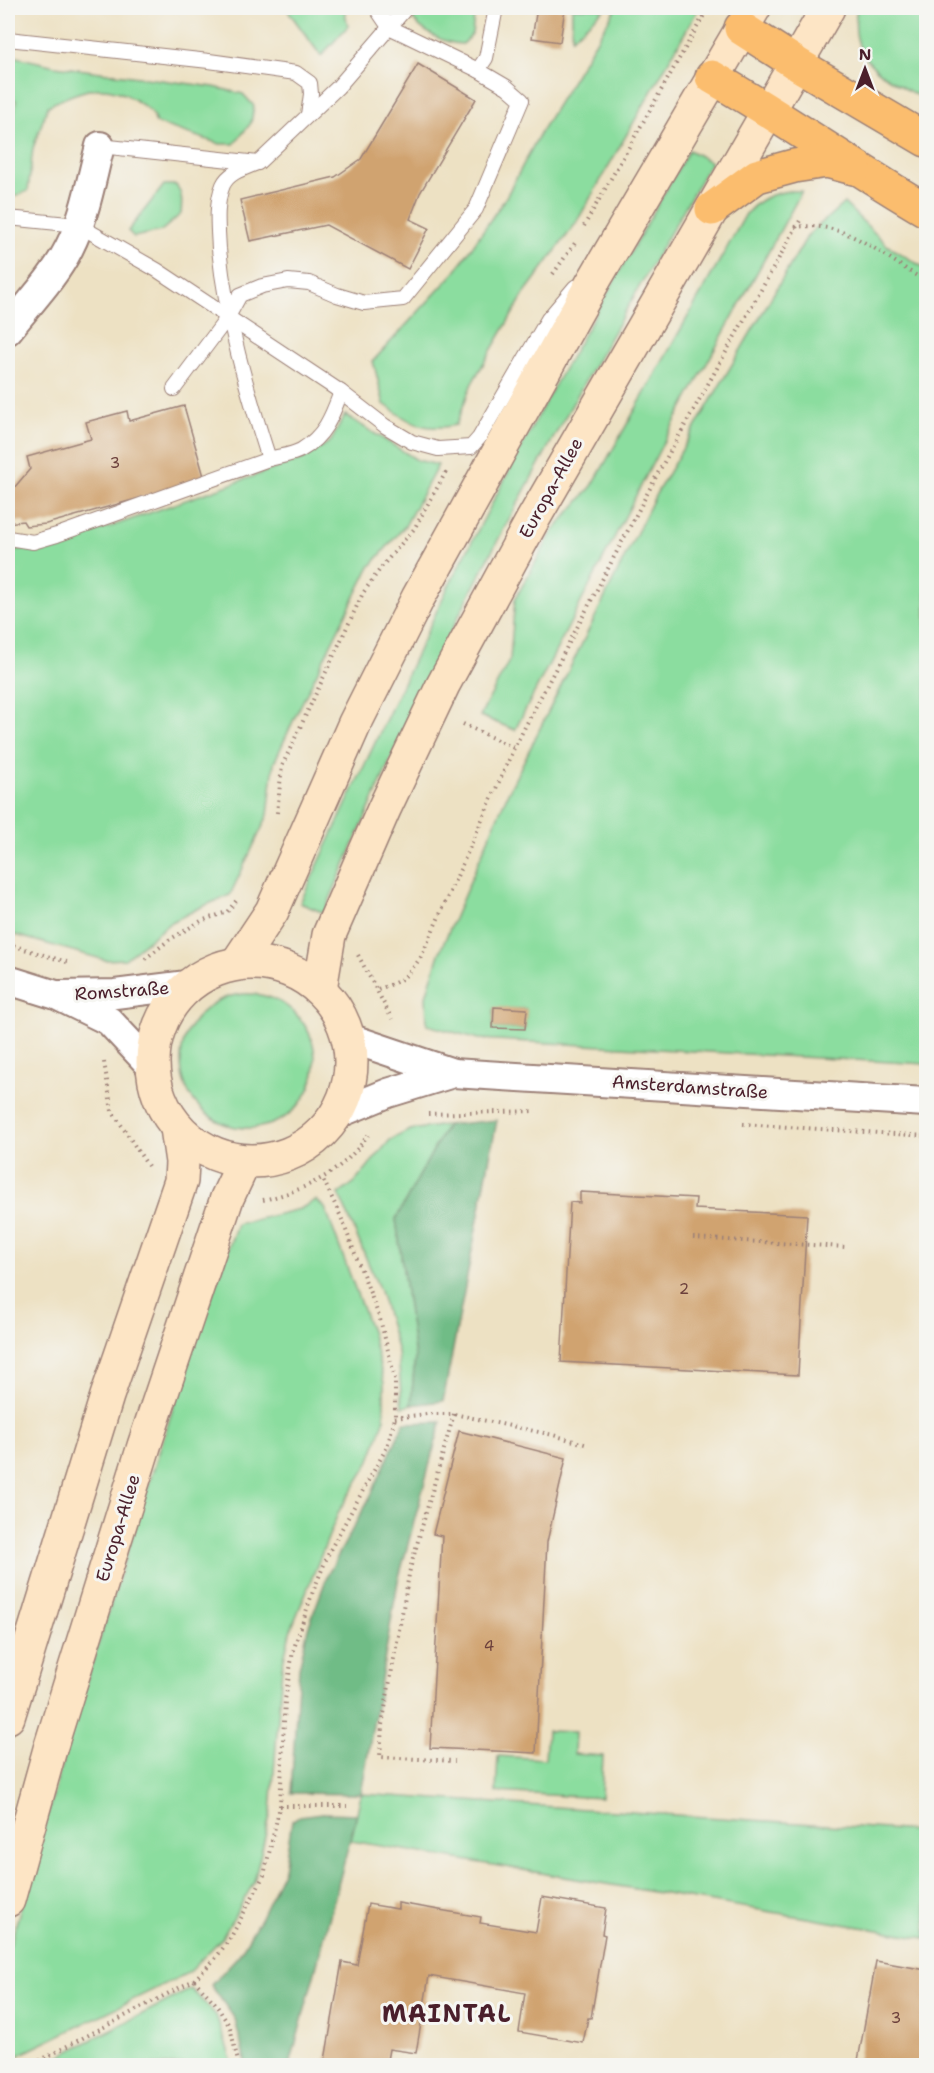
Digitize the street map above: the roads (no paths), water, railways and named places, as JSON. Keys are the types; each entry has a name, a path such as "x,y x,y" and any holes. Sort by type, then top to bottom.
{"highway":[{"path":"748,18 797,64 927,140"},
{"path":"712,77 769,110 927,210"},
{"path":"712,208 758,176 794,166 828,161 859,169"}],"street":[{"name":"Europa-Allee","path":"320,989 329,935 384,809 443,685 532,521 828,8"},
{"path":"238,962 272,911 354,723 418,598 610,252 748,18"},
{"path":"8,330 47,281 68,249 78,225 100,146"},
{"path":"238,962 286,967 320,989 338,1012 349,1038 352,1066 347,1093 337,1114 322,1134 300,1149 268,1161 244,1162 202,1149 177,1128 159,1101 152,1068 154,1041 162,1016 187,985 211,970 238,962"},
{"name":"Romstraße","path":"8,980 56,995 109,1021 152,1068"},
{"name":"Romstraße","path":"56,995 115,994 187,985"},
{"name":"Amsterdamstraße","path":"349,1038 453,1073 927,1102"},
{"name":"Amsterdamstraße","path":"337,1114 388,1093 453,1073"},
{"path":"8,1717 107,1396 181,1181 182,1162 177,1128"},
{"name":"Europa-Allee","path":"8,1900 50,1749 144,1446 226,1198 244,1162"}],"lane":[{"path":"174,389 228,317 240,295 262,286 288,281 309,283 364,303 403,299 476,208 522,100 507,87 478,70 389,27 376,8"},
{"path":"268,459 228,317 218,226 220,199 224,184 233,173 258,163 338,87 406,8"},
{"path":"478,70 486,58 495,8"},
{"path":"8,39 296,73 310,83 308,116"},
{"path":"100,146 258,163"},
{"path":"8,218 78,225 157,270 341,392 385,426 412,442 438,449 471,447 479,438 548,319 579,282 610,252"},
{"path":"8,538 33,542 67,532 268,459 300,450 323,432 341,392"}],"district":[{"name":"MAINTAL","path":"447,2014"}]}
